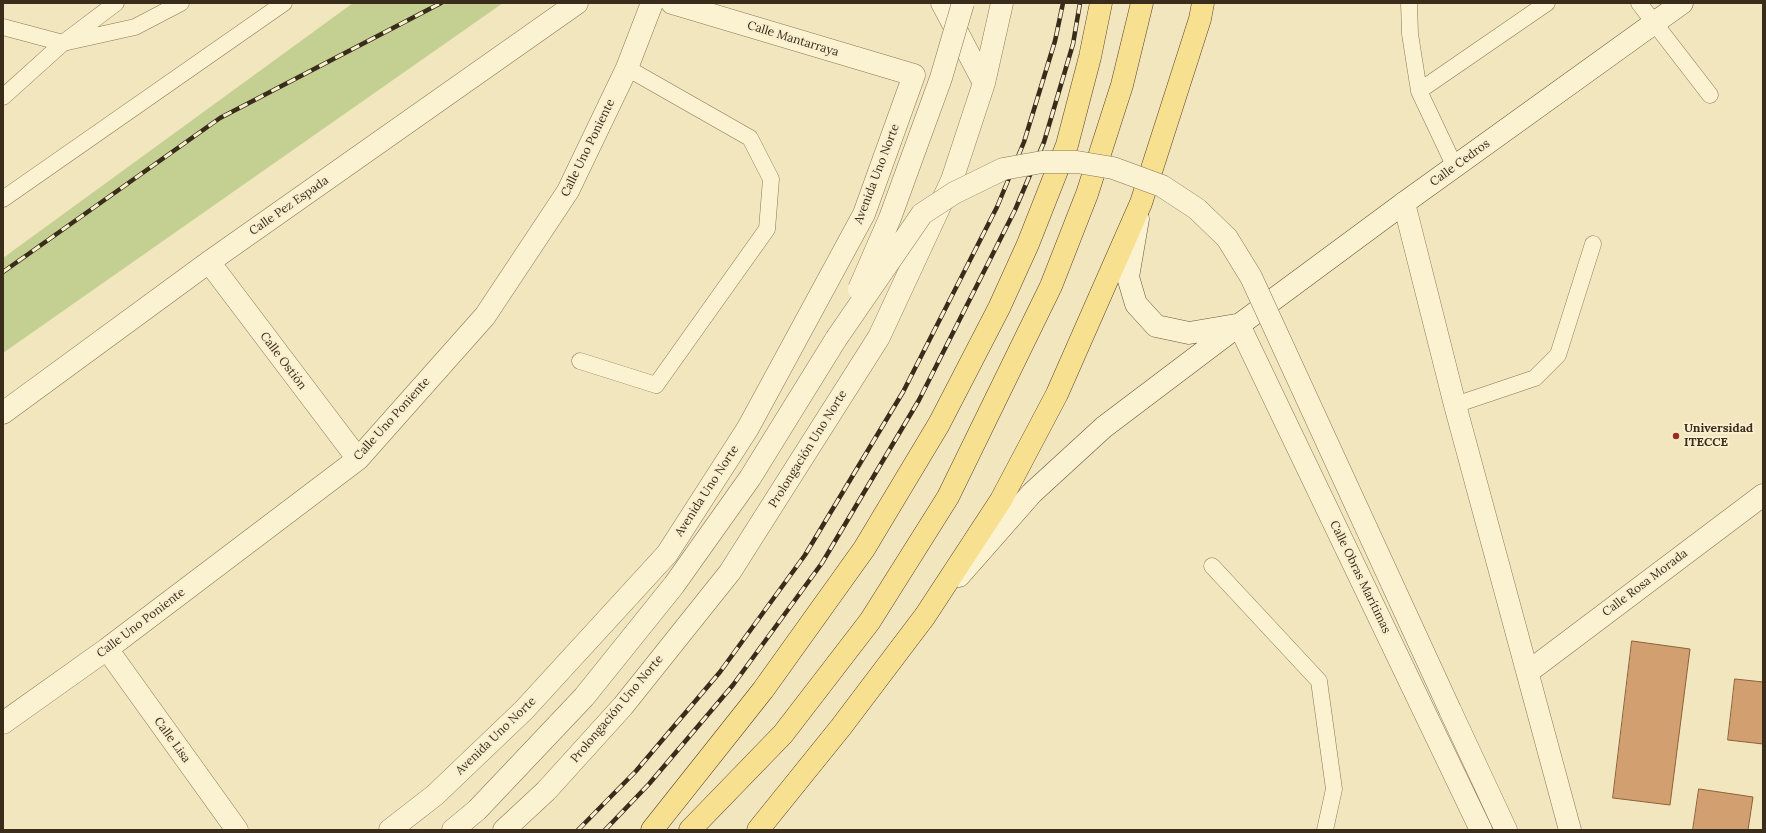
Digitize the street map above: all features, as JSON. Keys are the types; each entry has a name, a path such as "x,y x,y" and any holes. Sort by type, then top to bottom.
{"main road":[{"path":"652,830 763,690 864,549 939,424 999,308 1028,244 1067,145 1090,57 1101,3"},
{"path":"690,830 788,728 870,621 948,497 1051,286 1088,194 1122,85 1142,3"},
{"path":"758,830 841,727 925,616 1001,500 1053,400 1141,203 1156,162 1198,26 1203,3"}],"street":[{"name":"Calle Pez Espada","path":"3,413 209,262 578,3"},
{"name":"Calle Uno Poniente","path":"3,723 107,649 358,459 485,316 568,191 627,68 652,3"},
{"name":"Calle Mantarraya","path":"672,3 914,75"},
{"path":"942,3 984,84"},
{"path":"836,339 890,218 941,78 964,3"},
{"name":"Prolongación Uno Norte","path":"504,830 546,791 623,706 730,572 879,337 952,180 984,84 1002,3"},
{"name":"Calle Cedros","path":"925,616 1032,493 1104,427 1404,203 1682,3"},
{"name":"Avenida Uno Norte","path":"390,830 435,796 524,710 667,554 748,428 864,214 914,75"},
{"path":"453,830 477,810 584,697 674,585 750,478 836,339 922,214 954,193 1003,169 1042,162 1077,162 1113,168 1162,186 1197,209 1227,238 1251,277 1506,830"},
{"path":"1141,203 1128,277 1136,304 1156,326 1189,333 1239,325"},
{"path":"1404,203 1455,405 1570,830"},
{"name":"Calle Ostión","path":"209,262 358,459"},
{"name":"Calle Obras Marítimas","path":"1239,325 1481,830"},
{"name":"Calle Rosa Morada","path":"1528,672 1763,495"},
{"name":"Calle Lisa","path":"107,649 237,830"}],"lane":[{"path":"3,97 63,43 116,3"},
{"path":"3,27 63,43 135,27 181,3"},
{"path":"3,199 284,3"},
{"path":"1409,3 1410,34 1419,91 1455,167"},
{"path":"1419,91 1547,3"},
{"path":"1639,3 1710,95"},
{"path":"580,361 656,385 767,229 770,179 750,138 627,68"},
{"path":"1455,405 1535,378 1558,355 1593,244"},
{"path":"1212,566 1319,681 1334,789 1326,830"}],"green space":[{"path":"353,3 503,3 3,353 3,258"}],"building":[{"path":"1632,641 1690,649 1670,805 1613,798"},
{"path":"1735,679 1763,682 1763,744 1728,740"},
{"path":"1699,789 1753,797 1748,830 1693,830"}],"railway":[{"path":"3,272 220,118 441,3"},
{"path":"578,830 636,771 720,672 805,555 903,392 997,207 1024,142 1055,41 1063,3"},
{"path":"605,830 649,784 733,685 822,563 919,400 1015,210 1044,142 1073,44 1080,3"}],"place":[{"name":"Universidad ITECCE","path":"1676,436"}]}
